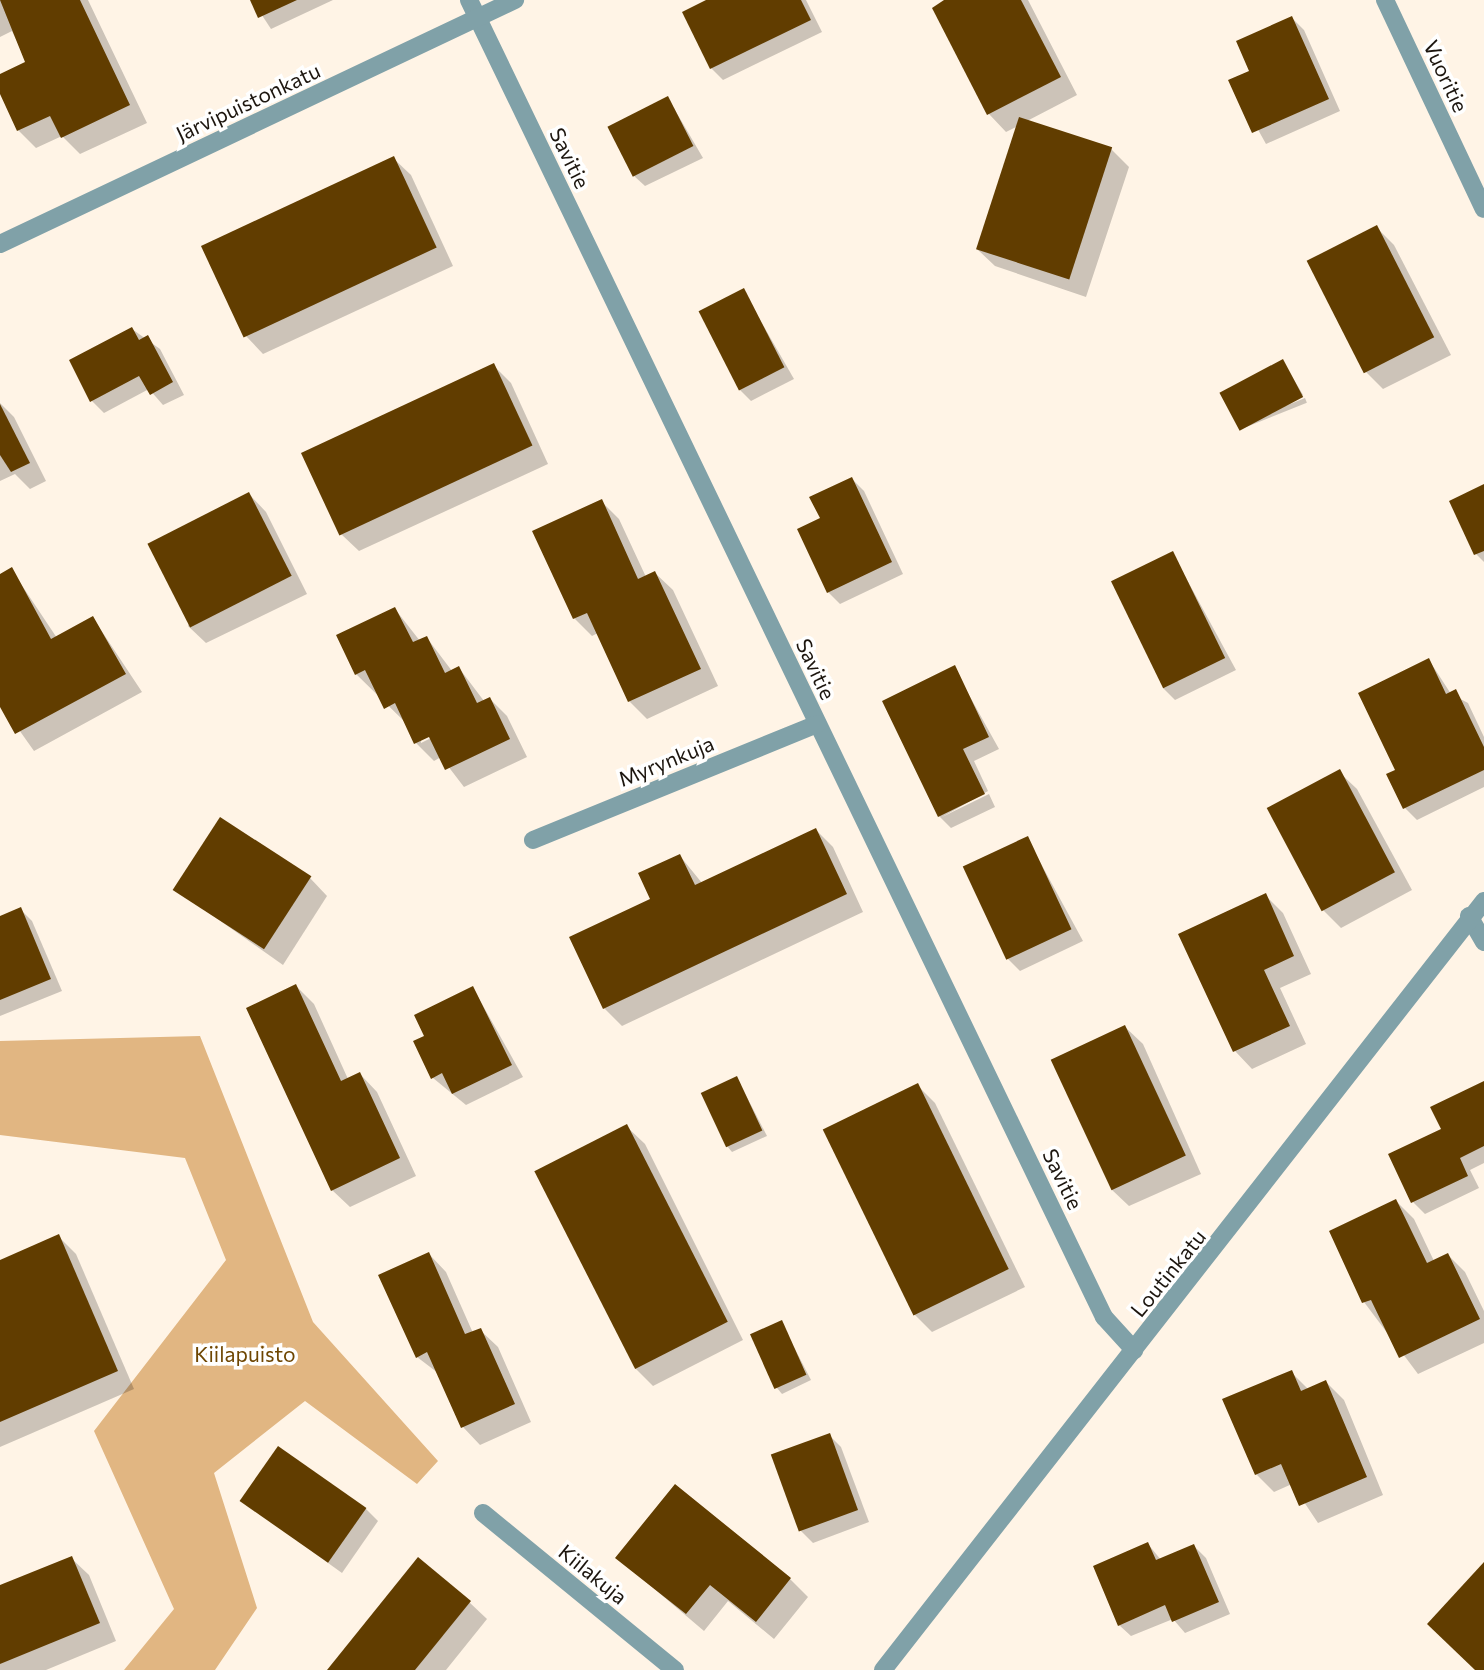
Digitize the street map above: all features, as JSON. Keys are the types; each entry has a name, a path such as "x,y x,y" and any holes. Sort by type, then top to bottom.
{"street":[{"name":"Savitie","path":"469,0 1104,1317 1134,1350"},
{"name":"Järvipuistonkatu","path":"0,244 515,0"},
{"name":"Vuoritie","path":"1385,0 1484,209"},
{"name":"Myrynkuja","path":"533,840 817,724"},
{"name":"Loutinkatu","path":"883,1670 1469,916 1484,901"},
{"path":"1469,916 1484,942"},
{"name":"Kiilakuja","path":"483,1513 675,1670"}],"green space":[{"name":"Kiilapuisto","path":"200,1036 313,1322 438,1461 417,1484 305,1401 214,1473 257,1608 215,1670 124,1670 174,1609 94,1431 226,1260 185,1158 0,1135 0,1041"}],"building":[{"path":"0,0 80,0 130,105 61,138 50,116 17,131 0,94 0,74 25,62"},
{"path":"250,0 297,0 258,18"},
{"path":"706,0 801,0 811,20 710,69 682,12"},
{"path":"944,0 1021,0 1061,77 987,115 932,8"},
{"path":"1292,16 1329,99 1252,133 1228,80 1249,71 1236,41"},
{"path":"668,96 693,146 633,177 607,127"},
{"path":"1019,117 1112,147 1069,279 976,249"},
{"path":"394,156 437,248 244,338 201,246"},
{"path":"1377,225 1434,337 1364,373 1307,261"},
{"path":"744,288 784,367 739,390 699,311"},
{"path":"132,327 139,340 148,335 173,382 150,395 139,376 90,402 69,360"},
{"path":"1283,359 1303,397 1240,431 1219,393"},
{"path":"494,363 532,445 339,535 301,453"},
{"path":"0,404 30,463 11,472 0,455"},
{"path":"852,477 892,562 827,593 797,529 820,518 809,497"},
{"path":"1484,484 1484,551 1474,555 1449,501"},
{"path":"249,492 292,576 190,628 147,544"},
{"path":"602,499 638,579 655,571 701,669 628,702 587,613 573,619 532,531"},
{"path":"1173,551 1225,658 1163,688 1111,581"},
{"path":"12,567 51,639 93,616 126,674 15,734 0,707 0,574"},
{"path":"395,607 413,642 427,636 445,673 459,666 477,703 490,697 510,739 445,770 429,737 414,744 395,703 384,709 365,670 355,675 336,635"},
{"path":"1429,658 1446,694 1456,689 1484,747 1484,770 1403,809 1386,774 1395,770 1358,693"},
{"path":"955,665 989,737 963,749 985,794 938,817 882,701"},
{"path":"1340,769 1395,872 1322,911 1267,808"},
{"path":"220,817 311,876 264,949 173,890"},
{"path":"816,828 847,894 603,1009 569,937 650,899 638,873 680,854 695,885"},
{"path":"1028,836 1072,929 1006,960 963,866"},
{"path":"1266,893 1294,956 1264,970 1290,1026 1233,1052 1178,934"},
{"path":"21,907 51,979 0,1000 0,916"},
{"path":"296,984 341,1081 360,1072 400,1158 331,1191 246,1008"},
{"path":"473,986 512,1065 452,1094 442,1073 431,1079 413,1041 424,1036 414,1015"},
{"path":"1125,1025 1186,1156 1112,1190 1051,1060"},
{"path":"737,1076 762,1130 726,1147 701,1093"},
{"path":"1484,1081 1484,1146 1460,1158 1468,1176 1411,1203 1388,1154 1441,1129 1430,1107"},
{"path":"918,1083 1009,1269 913,1316 823,1129"},
{"path":"627,1124 728,1322 635,1369 534,1171"},
{"path":"1396,1199 1427,1263 1448,1253 1480,1319 1399,1358 1371,1300 1362,1303 1329,1231"},
{"path":"59,1234 118,1371 0,1422 0,1260"},
{"path":"429,1252 465,1334 481,1328 515,1404 461,1428 427,1352 416,1358 378,1275"},
{"path":"782,1320 806,1375 774,1389 750,1334"},
{"path":"1292,1370 1301,1391 1326,1380 1367,1477 1299,1506 1281,1464 1255,1475 1222,1399"},
{"path":"830,1433 858,1510 799,1532 771,1455"},
{"path":"278,1446 366,1508 328,1563 240,1501"},
{"path":"675,1484 791,1578 756,1622 710,1585 686,1614 615,1558"},
{"path":"1148,1542 1156,1560 1194,1544 1219,1602 1172,1622 1165,1605 1118,1626 1093,1566"},
{"path":"72,1556 100,1623 0,1664 0,1585"},
{"path":"418,1557 471,1601 415,1670 327,1670"},
{"path":"1484,1562 1484,1670 1475,1670 1427,1624"}]}
